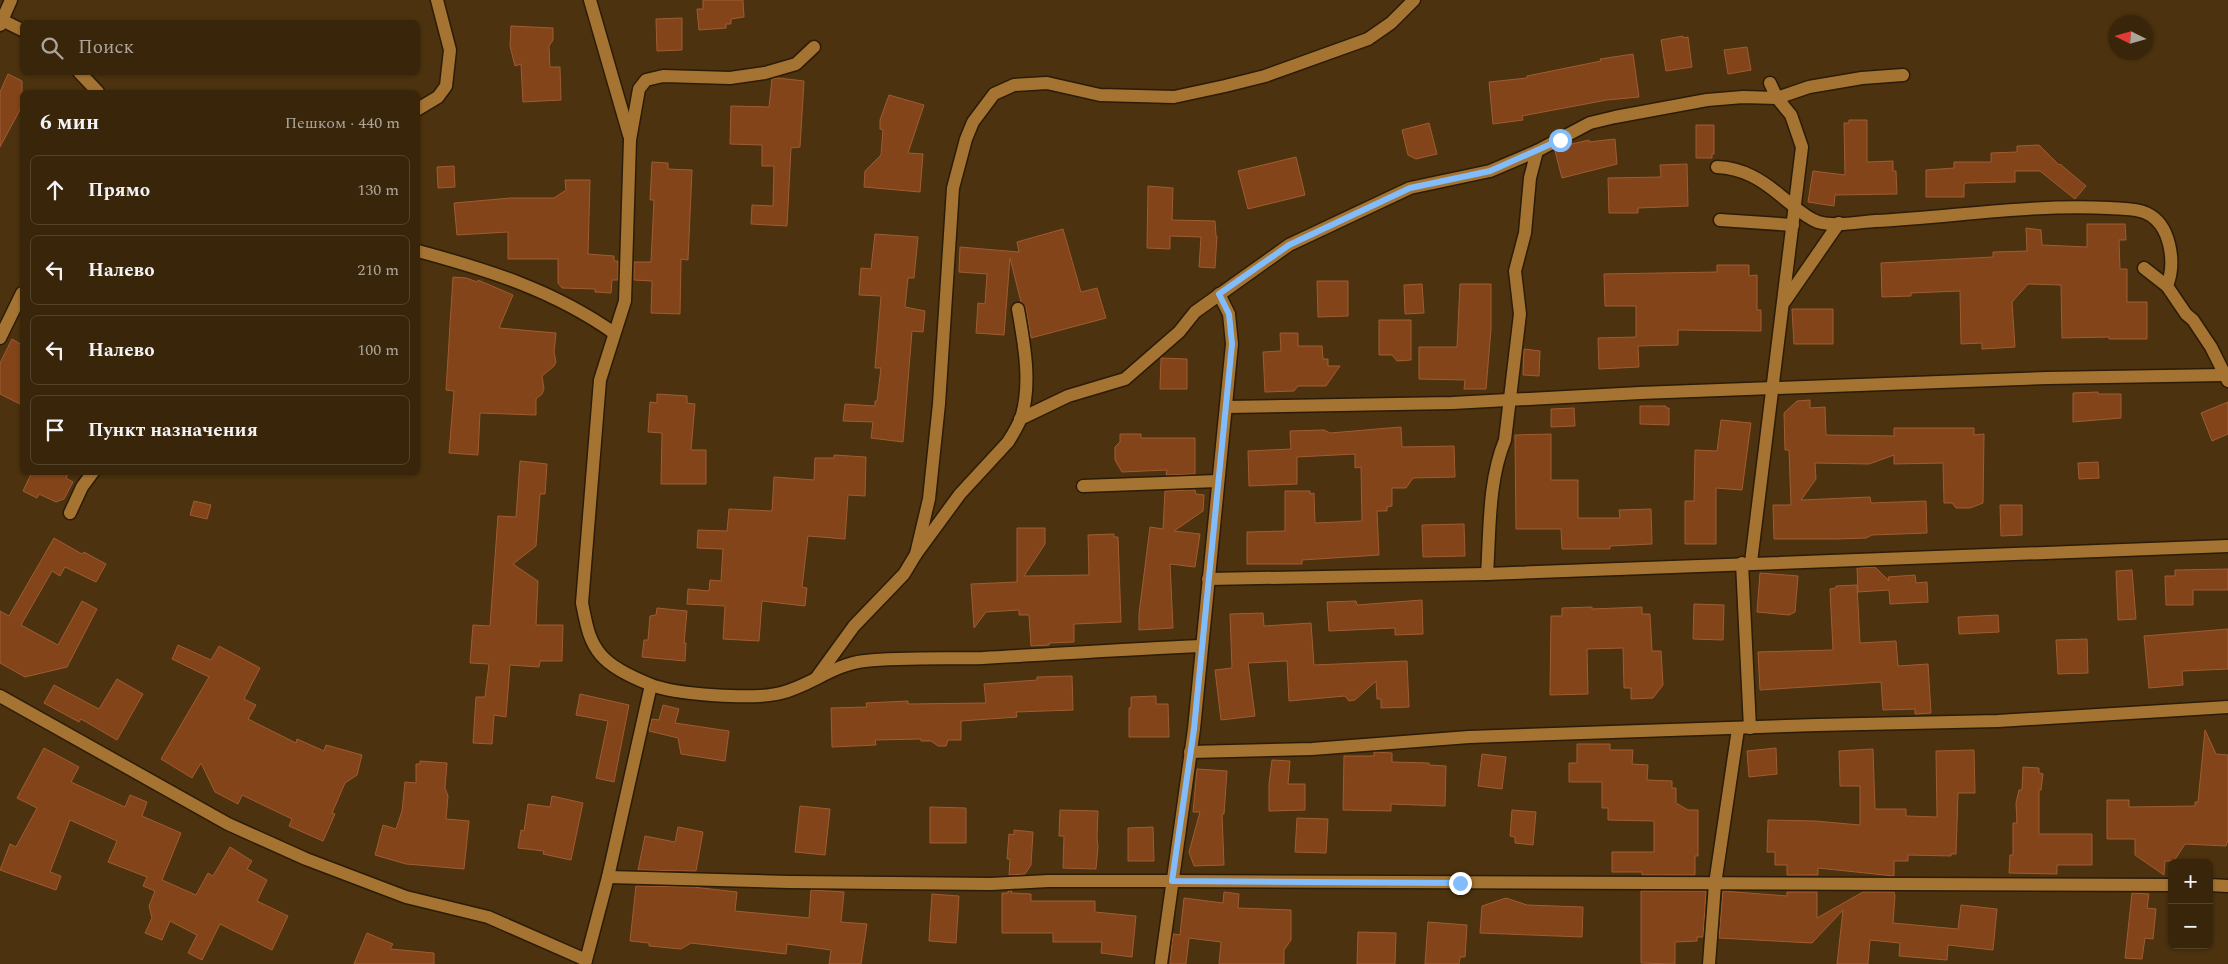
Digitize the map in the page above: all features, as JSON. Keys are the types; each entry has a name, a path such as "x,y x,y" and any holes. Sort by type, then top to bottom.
{"street":[{"path":"11,0 1,21 20,29"},
{"path":"420,107 438,97 446,86 450,50 437,0"},
{"path":"590,0 630,140"},
{"path":"916,554 929,498 939,404 953,188 966,139 973,122 994,94 1014,85 1047,83 1100,95 1174,97 1225,86 1265,76 1368,40 1391,23 1414,0"},
{"path":"814,47 796,64 765,73 730,78 663,76 646,80 639,89 630,140 625,302 600,380 582,603 589,637 601,656 616,667 651,685 707,695 766,696 794,689 842,666 864,661 980,658 1202,646"},
{"path":"82,75 96,90"},
{"path":"1020,419 1068,396 1125,379 1179,332 1195,312 1289,245 1410,188 1490,171 1537,151 1590,123 1615,117 1707,100 1743,96 1777,98 1809,87 1862,78 1903,75"},
{"path":"1709,964 1715,884 1744,729 1747,562 1784,302 1802,148 1791,115 1777,98 1770,83"},
{"path":"1487,574 1493,485 1497,458 1505,440 1520,314 1515,272 1525,233 1530,178 1537,151"},
{"path":"1717,167 1746,172 1764,183 1794,208 1819,222 1839,223 1930,218 2021,208 2078,206 2146,212 2157,220 2166,234 2172,270 2167,286"},
{"path":"1720,220 1793,225"},
{"path":"1784,302 1839,223"},
{"path":"420,252 525,284 564,302 614,333"},
{"path":"1226,406 1452,403 1510,398 2048,378 2226,378 2200,330 2186,314 2167,286 2144,268"},
{"path":"1161,964 1190,752 1232,344 1229,314 1219,294"},
{"path":"0,338 20,297"},
{"path":"817,677 854,626 904,574 916,554 960,494 1008,442 1020,419 1024,402 1024,342 1018,309"},
{"path":"70,513 82,487 91,475"},
{"path":"1083,486 1218,481"},
{"path":"1208,579 1487,574 1747,562 2228,546"},
{"path":"0,696 228,824 297,856 406,897 488,917 585,962 608,877 651,685"},
{"path":"1190,752 1322,748 1469,737 1998,721 2228,707"},
{"path":"608,877 789,882 982,884 1048,881 1172,881 2168,885"},
{"path":"2213,885 2228,886"}],"building":[{"path":"703,0 743,0 744,17 731,19 731,24 726,24 726,28 699,30 697,9 703,9"},
{"path":"682,18 682,50 657,51 656,19"},
{"path":"511,26 553,28 553,40 549,46 550,67 560,67 561,100 523,102 521,64 515,66 510,46"},
{"path":"1683,36 1683,38 1688,37 1692,67 1666,71 1661,40"},
{"path":"1747,47 1751,70 1728,74 1724,50"},
{"path":"1633,54 1639,97 1607,100 1522,116 1523,120 1493,124 1489,82 1527,78 1527,76 1601,61 1600,59"},
{"path":"8,74 22,81 20,110 0,147 0,92"},
{"path":"772,79 804,81 800,147 791,148 787,226 751,224 752,205 773,206 774,166 762,166 762,145 730,144 731,106 769,107"},
{"path":"889,95 924,105 908,153 923,154 920,192 864,187 865,171 881,155 883,130 880,129 880,120"},
{"path":"1849,120 1867,120 1867,162 1893,161 1893,171 1896,171 1897,194 1835,195 1834,206 1808,202 1813,171 1845,175 1844,123 1849,123"},
{"path":"1429,123 1437,154 1416,159 1408,155 1402,130"},
{"path":"1696,125 1714,125 1714,154 1712,154 1712,158 1696,158"},
{"path":"1615,139 1617,164 1562,178 1555,151 1563,146 1589,140 1589,142"},
{"path":"2039,145 2059,165 2086,186 2075,199 2040,171 2015,171 2015,182 1966,183 1964,185 1964,197 1926,197 1926,170 1954,168 1954,162 1991,162 1991,153 2017,152 2017,146"},
{"path":"1296,157 1305,195 1248,209 1238,171"},
{"path":"652,162 668,163 668,169 692,170 688,260 681,259 680,314 651,313 652,281 634,280 634,262 651,262 654,200 650,200"},
{"path":"1687,164 1688,206 1638,208 1638,213 1609,213 1608,178 1661,177 1660,165"},
{"path":"454,166 455,187 438,188 437,167"},
{"path":"565,180 590,180 588,254 614,256 614,261 618,261 618,280 612,280 611,293 595,292 595,289 562,288 558,283 558,259 508,259 508,232 457,235 454,203 511,198 554,198 566,190"},
{"path":"1148,186 1173,188 1172,220 1215,221 1217,236 1215,268 1199,267 1201,237 1170,236 1170,249 1147,248"},
{"path":"2087,224 2125,224 2126,240 2119,240 2120,269 2127,269 2127,302 2147,302 2147,339 2109,339 2109,337 2062,338 2061,285 2028,284 2012,302 2015,347 1982,349 1982,343 1961,344 1960,291 1911,293 1911,296 1882,297 1881,263 1993,257 1993,252 2027,251 2026,228 2041,230 2042,245 2087,247"},
{"path":"1063,229 1081,292 1097,288 1106,318 1031,338 1026,308 1021,302 1010,258 1004,335 976,333 978,303 985,304 987,274 959,272 960,247 1019,252 1017,242"},
{"path":"875,234 918,237 914,278 908,278 905,307 925,311 923,332 912,331 903,442 871,438 873,422 843,421 845,404 875,406 875,401 877,401 881,368 875,368 881,296 859,295 861,268 871,269"},
{"path":"1717,265 1749,265 1749,276 1757,275 1757,310 1761,310 1761,331 1678,330 1678,345 1638,346 1639,367 1599,369 1598,338 1636,337 1636,306 1605,306 1604,274 1717,272"},
{"path":"453,277 466,278 477,282 478,280 513,295 499,328 556,333 554,352 556,362 542,376 544,389 542,394 536,399 536,415 480,413 478,455 449,453 454,391 446,390"},
{"path":"1317,281 1348,281 1348,316 1318,317"},
{"path":"1422,284 1424,313 1405,314 1404,285"},
{"path":"1460,284 1491,284 1491,329 1486,389 1464,389 1465,380 1419,379 1419,347 1457,347"},
{"path":"1792,309 1833,309 1833,344 1794,344"},
{"path":"1379,320 1411,320 1411,360 1397,361 1392,355 1379,355"},
{"path":"1280,333 1298,333 1298,346 1322,346 1323,359 1328,359 1328,366 1340,366 1326,386 1298,386 1294,391 1265,392 1263,352 1281,351"},
{"path":"12,339 20,344 20,404 0,394 0,363"},
{"path":"1524,349 1540,351 1539,376 1523,375"},
{"path":"1161,358 1187,359 1187,389 1160,389"},
{"path":"2098,392 2098,394 2121,394 2121,418 2073,422 2073,393"},
{"path":"657,394 687,396 687,403 695,404 691,450 706,450 706,484 661,484 662,433 648,432 650,402 657,403"},
{"path":"1810,400 1810,408 1825,407 1826,435 1894,436 1894,428 1974,428 1974,435 1984,434 1983,503 1970,508 1956,508 1952,503 1944,503 1943,463 1894,464 1894,455 1869,464 1815,463 1816,479 1801,500 1870,497 1871,503 1926,501 1927,533 1872,535 1866,538 1774,539 1773,505 1791,505 1789,450 1785,450 1784,413 1797,401"},
{"path":"2228,402 2228,434 2212,441 2201,413"},
{"path":"1640,406 1666,406 1666,408 1669,408 1669,425 1640,424"},
{"path":"1574,408 1575,426 1551,427 1551,409"},
{"path":"1721,420 1751,423 1742,490 1716,488 1716,544 1685,544 1685,501 1694,501 1695,450 1717,451"},
{"path":"1401,427 1402,447 1454,446 1455,477 1413,478 1406,488 1392,488 1392,506 1387,507 1387,511 1377,511 1379,555 1302,560 1302,564 1247,564 1247,532 1285,531 1285,491 1310,491 1310,494 1314,493 1315,523 1362,521 1361,467 1355,468 1355,454 1297,457 1297,484 1249,486 1248,451 1291,449 1290,431 1324,430 1330,433"},
{"path":"1120,434 1141,434 1141,438 1195,438 1195,474 1166,475 1167,470 1122,472 1115,460 1115,447 1120,442"},
{"path":"1551,434 1551,480 1578,480 1578,518 1620,518 1619,510 1651,509 1652,544 1610,546 1610,549 1562,549 1561,529 1516,529 1515,435"},
{"path":"834,455 866,457 865,496 848,495 845,539 808,536 802,587 807,588 805,606 762,601 759,641 723,639 725,606 687,604 688,589 709,591 710,580 721,581 723,549 697,548 698,530 727,531 729,509 772,511 774,477 814,480 815,458 834,458"},
{"path":"520,461 547,464 545,494 540,494 536,546 513,564 538,581 536,625 563,625 562,661 540,661 539,667 510,665 506,717 494,715 492,744 473,743 476,697 485,697 489,664 470,663 473,625 490,626 498,516 516,517"},
{"path":"2098,462 2099,478 2079,479 2078,463"},
{"path":"31,475 68,475 66,478 73,482 64,499 56,502 39,494 37,498 23,491"},
{"path":"1195,490 1196,494 1204,495 1203,511 1174,531 1200,534 1195,567 1170,564 1173,628 1139,630 1139,614 1150,527 1163,529 1165,491"},
{"path":"194,501 211,505 207,519 190,515"},
{"path":"2000,505 2022,505 2022,535 2001,536"},
{"path":"1464,524 1465,556 1423,557 1422,525"},
{"path":"1017,528 1045,528 1045,544 1024,576 1089,575 1088,535 1114,534 1114,537 1118,537 1121,622 1074,624 1074,642 1031,646 1029,615 1019,615 1019,610 986,612 974,628 971,584 1017,582"},
{"path":"54,538 82,554 84,552 106,564 96,582 65,567 60,576 52,571 21,625 58,645 82,601 97,609 67,667 25,677 0,663 0,611 9,616"},
{"path":"1875,567 1889,581 1888,577 1915,575 1916,583 1927,582 1928,602 1890,604 1889,590 1858,592 1857,568"},
{"path":"2228,569 2228,590 2193,590 2193,605 2166,605 2165,576 2175,576 2175,570"},
{"path":"2132,570 2136,619 2118,620 2116,571"},
{"path":"1760,573 1798,576 1795,612 1789,615 1757,612"},
{"path":"1857,585 1860,643 1896,641 1898,666 1928,664 1931,713 1915,714 1915,709 1883,710 1881,682 1760,690 1758,652 1833,650 1830,589 1836,588 1836,586"},
{"path":"1422,600 1423,634 1395,635 1395,628 1329,631 1327,602 1356,601 1357,605"},
{"path":"1694,604 1724,605 1723,640 1693,639"},
{"path":"1592,607 1592,609 1642,607 1642,614 1650,614 1652,651 1661,651 1663,685 1653,698 1631,699 1631,688 1624,688 1623,648 1587,649 1588,694 1550,695 1551,616 1562,616 1562,608"},
{"path":"657,608 687,611 684,643 686,643 685,661 642,657 644,640 648,640 650,616 656,615"},
{"path":"1263,613 1264,626 1311,623 1314,665 1407,661 1409,707 1381,708 1381,699 1377,699 1376,681 1355,700 1349,701 1345,696 1289,701 1287,661 1248,663 1255,716 1221,720 1215,670 1232,668 1230,614"},
{"path":"1998,615 1999,632 1959,634 1958,617"},
{"path":"2228,629 2228,669 2182,671 2183,685 2149,688 2144,636"},
{"path":"2087,639 2088,673 2058,674 2056,640"},
{"path":"178,645 211,660 219,646 260,668 244,699 256,705 248,719 296,743 297,739 324,751 326,745 362,755 357,775 345,783 332,813 335,814 323,841 289,826 292,819 242,795 238,804 215,792 201,763 192,778 161,759 209,677 172,659"},
{"path":"1072,676 1073,710 1016,712 1017,717 961,721 961,740 948,740 946,746 938,746 931,741 921,741 921,739 875,740 876,745 832,747 831,708 867,707 866,703 908,701 908,704 986,703 984,684 1037,680 1037,677"},
{"path":"117,679 143,694 117,740 81,719 79,722 44,703 54,685 99,709"},
{"path":"580,694 629,705 614,782 596,778 608,721 576,715"},
{"path":"1156,696 1156,704 1168,704 1169,737 1129,737 1131,697"},
{"path":"663,705 679,709 675,723 729,731 725,761 681,754 678,738 649,731 652,719 659,720"},
{"path":"2205,730 2216,754 2228,755 2228,840 2226,846 2185,844 2175,859 2165,861 2164,875 2135,855 2135,839 2107,839 2107,800 2129,800 2129,807 2195,806 2195,802 2198,802"},
{"path":"1577,744 1610,744 1610,750 1633,750 1632,764 1648,765 1647,780 1672,781 1672,788 1676,788 1676,803 1688,810 1698,810 1698,856 1695,856 1695,875 1642,875 1642,872 1612,872 1612,852 1654,852 1654,821 1608,820 1608,808 1602,808 1602,782 1569,782 1569,763 1577,763"},
{"path":"44,748 79,767 71,782 125,807 130,795 147,802 142,816 181,833 162,880 196,895 208,873 213,876 230,847 252,861 247,869 267,880 257,901 288,916 272,950 220,924 202,960 188,953 197,935 170,921 162,940 145,933 152,918 149,906 155,891 143,886 147,877 108,862 117,841 70,820 50,872 61,876 56,890 0,870 10,844 16,847 37,808 17,798"},
{"path":"1776,748 1777,774 1749,777 1747,751"},
{"path":"1873,749 1875,809 1906,809 1906,816 1937,817 1936,751 1974,750 1975,793 1958,793 1956,854 1951,854 1951,856 1908,855 1908,861 1894,861 1894,876 1818,868 1818,875 1787,875 1787,865 1775,865 1775,852 1767,852 1768,820 1815,821 1860,825 1860,786 1840,786 1839,751"},
{"path":"1374,752 1392,753 1392,762 1429,763 1429,765 1446,766 1445,806 1391,804 1391,811 1343,810 1344,756 1374,756"},
{"path":"1482,754 1506,757 1502,789 1478,786"},
{"path":"1272,760 1290,761 1288,784 1305,784 1305,810 1269,811 1269,784"},
{"path":"420,761 447,763 445,788 448,796 446,819 469,821 464,869 406,864 375,855 383,825 396,829 402,811 405,782 416,783 416,764 420,764"},
{"path":"2023,767 2039,768 2039,773 2043,774 2041,790 2039,790 2039,834 2092,834 2092,865 2057,865 2057,874 2009,873 2010,855 2013,855 2013,823 2017,823 2016,803 2019,790 2022,790"},
{"path":"1197,769 1227,771 1224,814 1222,814 1224,865 1194,866 1189,852 1200,812 1193,812"},
{"path":"552,796 583,803 571,860 543,854 544,851 518,848 521,830 524,831 528,804 550,807"},
{"path":"800,806 830,809 825,855 795,852"},
{"path":"930,807 966,808 966,843 930,843"},
{"path":"1060,810 1098,811 1096,869 1063,868 1064,836 1059,836"},
{"path":"1512,810 1536,812 1533,845 1515,843 1515,837 1510,836"},
{"path":"1297,818 1328,819 1326,853 1295,852"},
{"path":"678,827 703,832 696,871 638,870 645,836 675,842"},
{"path":"1153,827 1154,861 1128,861 1128,828"},
{"path":"1014,830 1033,832 1031,865 1025,874 1009,875 1010,859 1007,859 1009,834 1014,835"},
{"path":"636,886 693,887 737,892 735,911 809,918 811,890 844,892 841,922 867,924 861,964 829,964 831,950 787,944 786,954 691,943 681,949 649,946 649,943 630,941"},
{"path":"1008,891 1012,891 1011,893 1031,894 1031,901 1095,901 1095,912 1136,916 1132,957 1101,953 1102,942 1053,942 1053,933 1002,933 1002,893 1008,893"},
{"path":"1641,891 1706,891 1703,937 1697,937 1697,941 1675,942 1675,964 1641,963"},
{"path":"1723,891 1787,896 1787,892 1817,892 1817,918 1863,892 1894,892 1893,923 1958,929 1961,905 1997,909 1993,950 1948,945 1947,960 1899,956 1900,943 1870,940 1868,964 1837,964 1843,910 1812,943 1719,938"},
{"path":"1224,892 1239,894 1238,908 1291,910 1291,940 1284,950 1284,964 1219,964 1221,942 1189,938 1186,964 1170,964 1173,934 1180,935 1184,898 1223,903"},
{"path":"2132,893 2149,894 2147,908 2156,909 2153,939 2145,938 2142,959 2125,958"},
{"path":"932,894 959,896 956,943 929,941"},
{"path":"1506,898 1527,905 1583,907 1582,937 1480,933 1482,906"},
{"path":"1428,922 1467,925 1465,957 1460,957 1459,964 1425,964"},
{"path":"1358,932 1396,933 1395,964 1357,964"},
{"path":"367,933 393,944 390,949 434,953 434,964 354,964"}],"route":[{"path":"1460,883 1172,881 1194,729 1232,344 1229,314 1219,294 1289,245 1410,188 1490,171 1560,140"}]}
